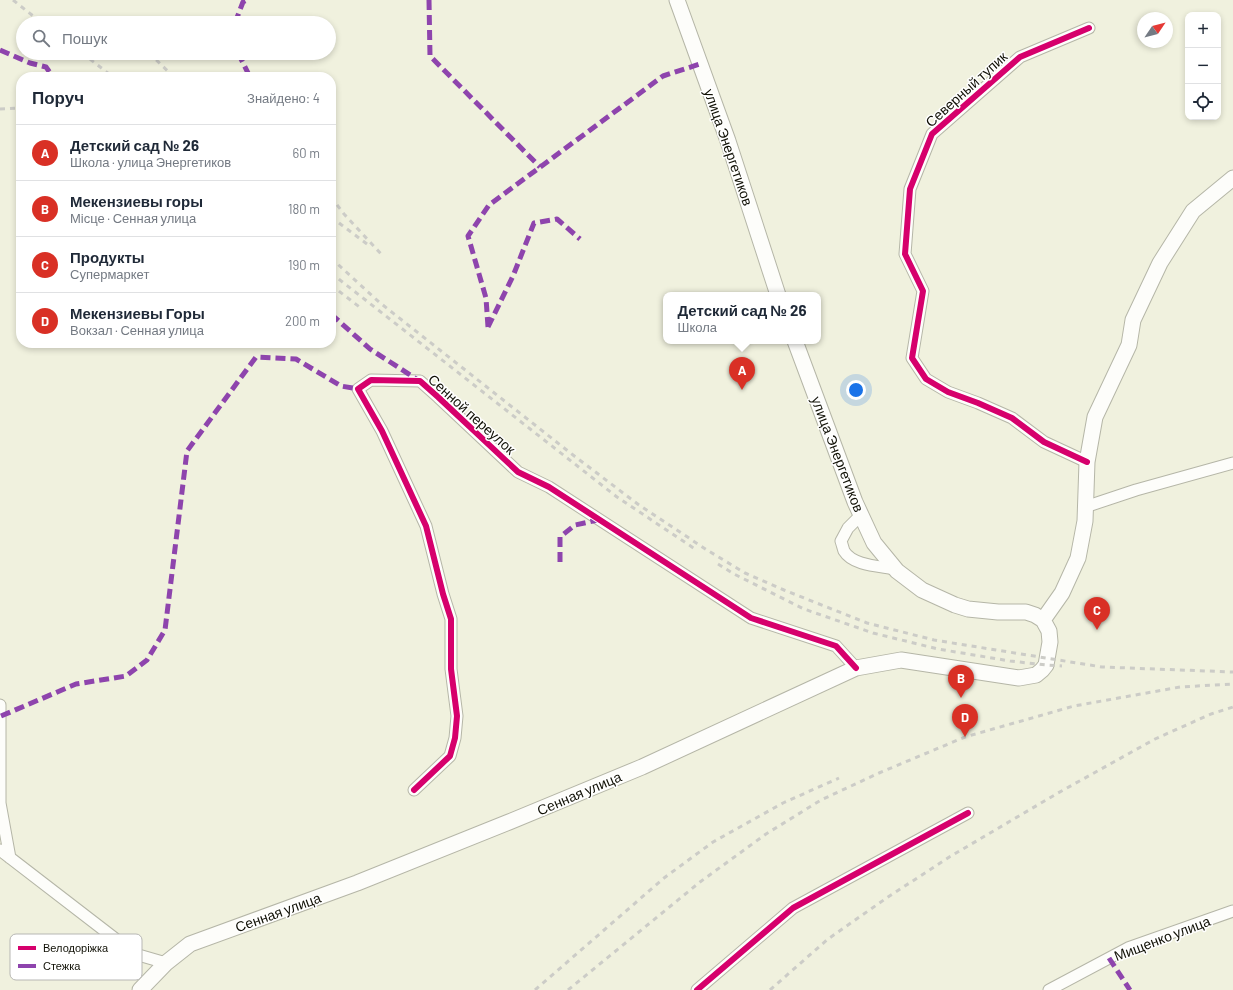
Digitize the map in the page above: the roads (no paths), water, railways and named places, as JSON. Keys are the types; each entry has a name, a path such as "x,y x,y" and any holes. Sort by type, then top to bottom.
{"main road":[{"name":"улица Энергетиков","path":"677,0 728,141 777,292"},
{"path":"1043,620 1062,593 1078,558 1085,521 1087,462 1095,417 1129,345 1133,320 1160,263 1193,211 1233,178"},
{"name":"улица Энергетиков","path":"796,344 834,442 855,502 874,543 895,569 922,590 955,605 968,609 998,612 1026,612 1043,620"},
{"name":"Сенная улица","path":"140,990 166,963 190,944 357,883 642,767 856,668 901,660 1019,678 1036,674 1046,665 1050,642 1049,632 1043,620"}],"street":[{"name":"Северный тупик","path":"1087,462 1044,442 1012,418 948,392 926,379 912,358 923,291 905,254 910,190 932,134 1020,57 1089,28"},
{"name":"Сенной переулок","path":"414,790 450,756 455,738 457,716 452,669 451,618 443,594 426,526 382,431 358,389 371,380 420,381 518,472 549,487 751,618 836,646 856,668"},
{"path":"1085,507 1142,488 1233,463"},
{"path":"861,515 848,528 841,541 844,550 853,559 858,561 895,569"},
{"path":"0,705 0,803 10,858"},
{"path":"697,990 793,908 968,813"},
{"path":"0,850 109,934"},
{"name":"Мищенко улица","path":"1049,990 1128,948 1233,911"},
{"path":"142,956 166,963"}],"railway":[{"path":"13,0 33,16"},
{"path":"91,60 107,72"},
{"path":"156,60 169,72"},
{"path":"0,109 16,108"},
{"path":"336,204 382,255"},
{"path":"336,221 367,244"},
{"path":"336,263 379,302 573,455 639,505 745,573 867,623 934,640 1102,667 1233,672"},
{"path":"336,277 617,497 695,549"},
{"path":"336,289 362,309"},
{"path":"718,564 734,574 804,609 873,633 938,649 1010,661 1062,666"},
{"path":"568,990 700,882 766,834 821,800 879,773 965,737 1074,706 1180,687 1233,684"},
{"path":"770,990 828,939 888,897 951,856 1058,793 1155,739 1211,714 1233,707"},
{"path":"535,990 664,878 713,842 783,803 839,778"}],"place":[{"name":"Детский сад № 26","path":"742,390"},
{"name":"Продукты","path":"1097,630"},
{"name":"Мекензиевы горы","path":"961,698"},
{"name":"Мекензиевы Горы","path":"965,737"}]}
